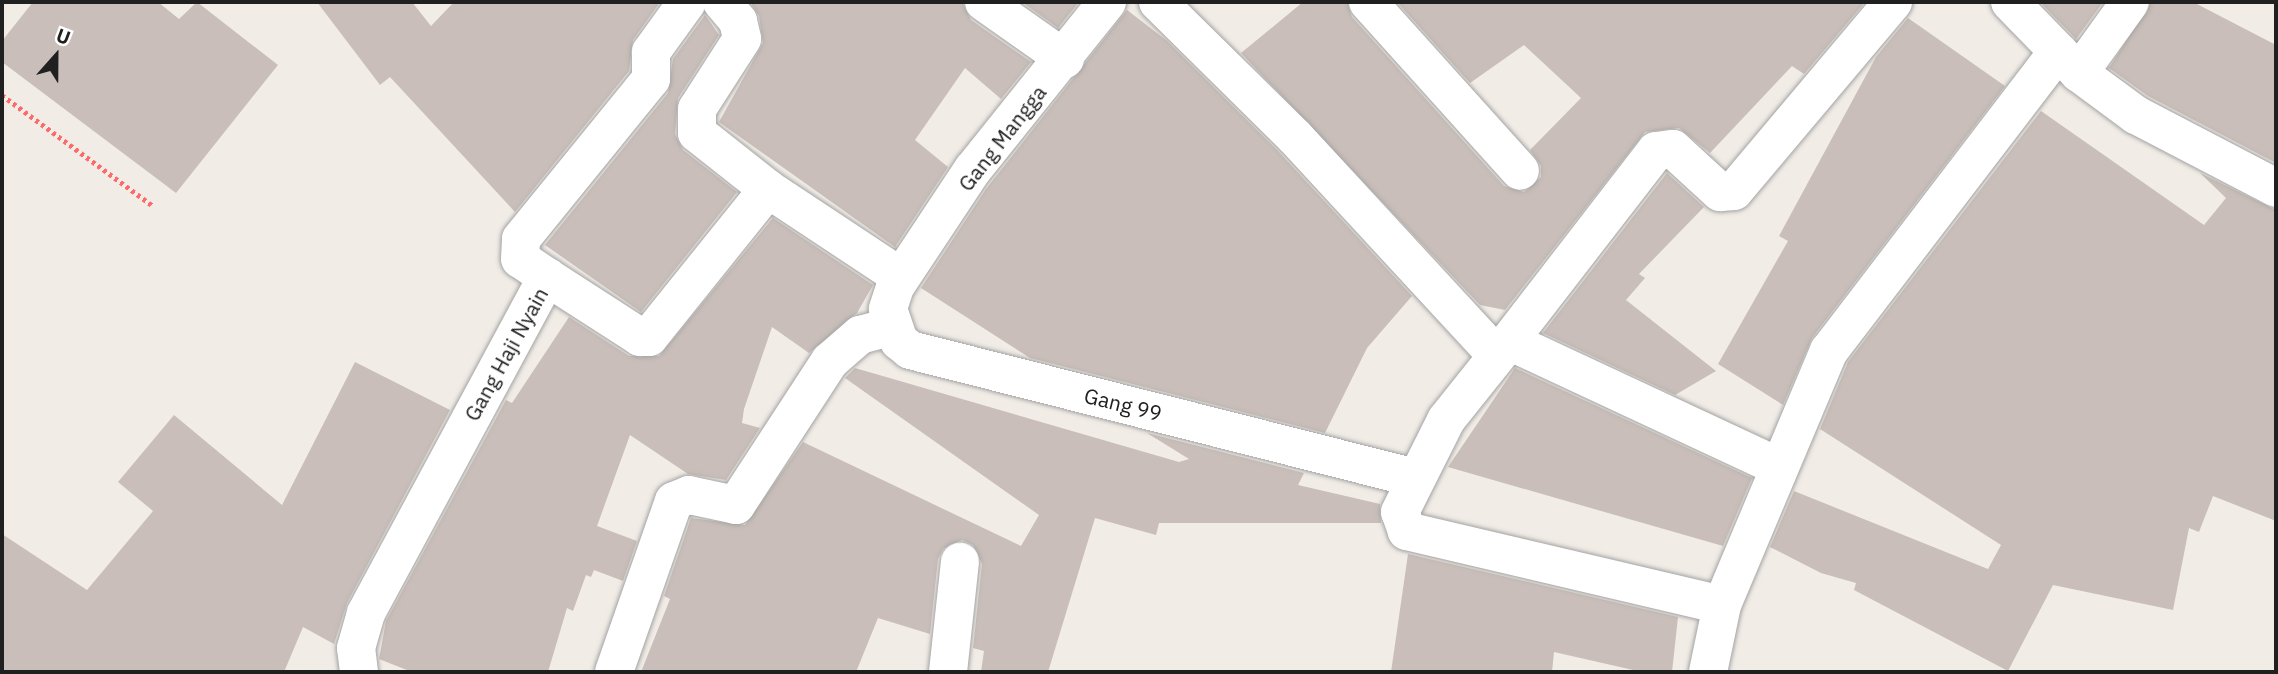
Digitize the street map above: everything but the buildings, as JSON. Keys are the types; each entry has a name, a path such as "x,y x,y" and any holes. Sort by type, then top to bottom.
{"street":[{"path":"547,277 520,259 521,239 651,79 651,52 687,2"},
{"path":"695,116 742,39 738,21 722,2"},
{"path":"984,2 1065,59"},
{"name":"Gang Mangga","path":"901,277 973,169 1065,59 1107,2"},
{"path":"1158,2 1503,348 1779,467"},
{"path":"1368,2 1520,171"},
{"path":"1722,606 1407,531 1400,512 1446,420 1656,151 1673,149 1720,192 1734,191 1893,2"},
{"path":"2010,2 2069,62 2136,115 2276,188"},
{"path":"1708,672 1722,606 1829,351 2069,62 2130,2"},
{"path":"614,672 674,501 689,495 736,505 830,361 860,335 893,326 888,309 901,277 768,189 704,142 695,116 651,79"},
{"name":"Gang Haji Nyain","path":"359,672 356,648 366,613 547,277 640,337 649,337 768,189"},
{"name":"Gang 99","path":"893,326 910,349 1415,478"},
{"path":"948,672 960,562"}],"path":[{"path":"2,95 152,205"}]}
